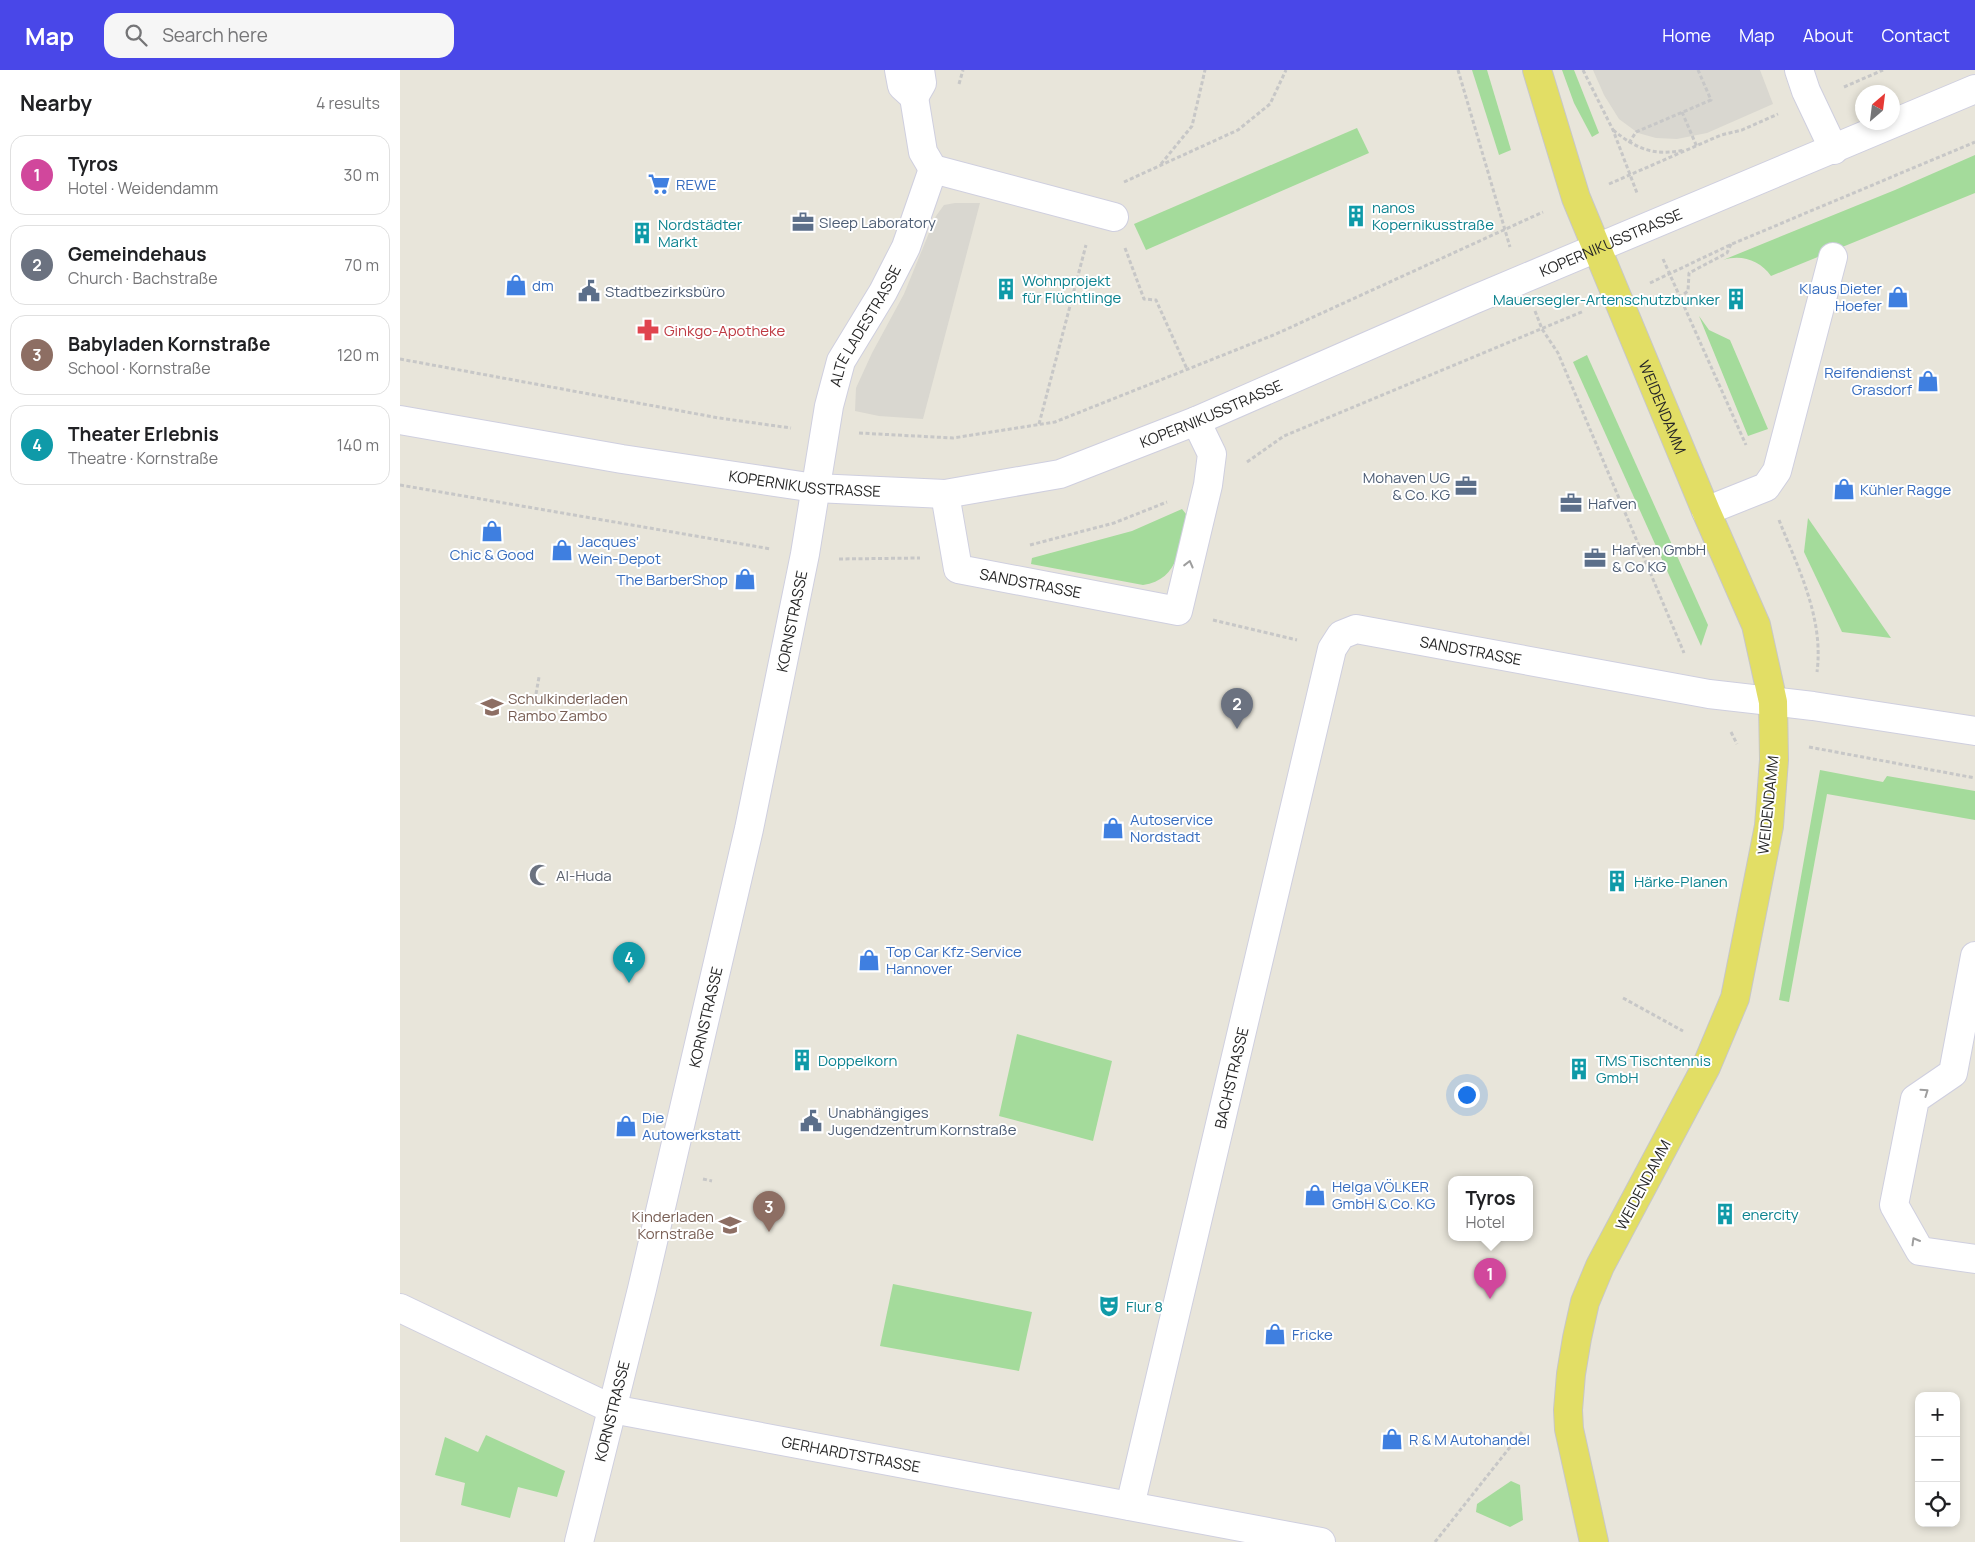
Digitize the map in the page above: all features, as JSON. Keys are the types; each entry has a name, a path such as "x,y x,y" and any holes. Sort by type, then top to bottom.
{"main road":[{"name":"WEIDENDAMM","path":"1537,70 1576,198 1706,511 1756,625 1773,702 1774,760 1769,826 1735,998 1713,1049 1600,1266 1585,1302 1571,1374 1568,1410 1569,1429 1594,1542"}],"street":[{"path":"899,70 902,86 914,96"},
{"path":"920,70 922,82 914,96 923,152 932,169 1104,215"},
{"path":"1799,70 1810,101 1834,150"},
{"name":"KOPERNIKUSSTRASSE","path":"400,420 622,459 815,488 945,494 1060,474 1196,421 1473,300 1597,250 1975,89"},
{"name":"ALTE LADESTRASSE","path":"815,488 823,431 841,361 883,292 906,247 932,169"},
{"path":"1706,511 1766,487 1777,471 1833,257"},
{"path":"1178,611 1208,485 1212,454 1196,421"},
{"name":"KORNSTRASSE","path":"579,1542 749,829 805,554 815,488"},
{"path":"945,494 955,558"},
{"name":"SANDSTRASSE","path":"955,558 958,569 1178,611"},
{"name":"SANDSTRASSE","path":"1332,648 1341,635 1356,629 1708,694 1813,706 1975,731"},
{"name":"BACHSTRASSE","path":"1130,1506 1332,648"},
{"path":"1975,956 1953,1074 1915,1100 1894,1205 1920,1251 1975,1259"},
{"name":"GERHARDTSTRASSE","path":"400,1308 612,1409 1321,1542"}],"path":[{"path":"1205,70 1192,126 1161,164 1238,130 1270,104 1286,70"},
{"path":"1458,70 1504,228 1522,281 1542,329 1558,353 1685,656 1737,746"},
{"path":"1583,70 1613,130 1630,143 1650,152 1668,153 1695,148"},
{"path":"1630,143 1636,132 1711,100 1698,70"},
{"path":"400,359 762,425 823,431 954,438 1055,422 1276,334 1504,228 1695,148 1721,135 1742,130 1883,70"},
{"path":"1682,112 1695,148"},
{"path":"1028,546 1114,523 1208,485 1247,462 1284,436 1542,329 1732,244 1975,142"},
{"path":"1104,215 1144,299 1156,300 1187,369"},
{"path":"1039,424 1104,215"},
{"path":"1679,298 1688,291 1689,273 1727,252 1732,244"},
{"path":"400,485 600,521 833,559 955,558"},
{"path":"1178,611 1332,648"},
{"path":"536,694 539,677"},
{"path":"1808,746 1975,778"},
{"path":"1623,998 1713,1049"},
{"path":"1435,1542 1522,1432"}],"green space":[{"path":"1472,70 1487,70 1511,150 1499,155"},
{"path":"1562,70 1574,70 1599,133 1592,137 1574,103"},
{"path":"1357,128 1369,153 1146,250 1134,224"},
{"path":"1975,155 1975,193 1771,276 1767,270 1750,260 1730,258 1723,260 1895,190"},
{"path":"1699,316 1709,330 1730,340 1768,429 1748,436"},
{"path":"1587,355 1708,625 1701,646 1573,362"},
{"path":"1182,509 1186,514 1180,548 1172,568 1165,576 1155,582 1143,585 1031,564 1032,558 1132,531"},
{"path":"1808,518 1891,638 1842,632 1804,552"},
{"path":"1820,770 1883,782 1887,776 1975,791 1975,820 1827,794 1789,1002 1779,1000"},
{"path":"1017,1034 1112,1061 1093,1141 999,1116"},
{"path":"893,1284 1032,1312 1019,1371 880,1346"},
{"path":"486,1435 565,1471 557,1497 518,1487 510,1518 461,1505 465,1483 435,1475 445,1437 478,1452"},
{"path":"1511,1481 1520,1485 1523,1520 1510,1527 1476,1512 1477,1504"}],"shaded area":[{"path":"1593,70 1760,70 1773,104 1707,133 1677,139 1656,138 1638,133 1619,119 1604,95"},
{"path":"980,203 923,419 879,416 855,411 856,388 872,353 904,294 936,216 944,205"}],"place":[{"name":"REWE","path":"659,184"},
{"name":"nanos Kopernikusstraße","path":"1356,216"},
{"name":"Sleep Laboratory","path":"803,222"},
{"name":"Nordstädter Markt","path":"642,233"},
{"name":"dm","path":"516,285"},
{"name":"Wohnprojekt für Flüchtlinge","path":"1006,289"},
{"name":"Stadtbezirksbüro","path":"589,291"},
{"name":"Klaus Dieter Hoefer","path":"1898,297"},
{"name":"Mauersegler-Artenschutzbunker","path":"1736,299"},
{"name":"Ginkgo-Apotheke","path":"648,330"},
{"name":"Reifendienst Grasdorf","path":"1928,381"},
{"name":"Mohaven UG & Co. KG","path":"1466,486"},
{"name":"Kühler Ragge","path":"1844,489"},
{"name":"Hafven","path":"1571,503"},
{"name":"Chic & Good","path":"492,531"},
{"name":"Jacques’ Wein-Depot","path":"562,550"},
{"name":"Hafven GmbH & Co KG","path":"1595,558"},
{"name":"The BarberShop","path":"745,579"},
{"name":"Schulkinderladen Rambo Zambo","path":"492,707"},
{"name":"Gemeindehaus","path":"1237,729"},
{"name":"Autoservice Nordstadt","path":"1113,828"},
{"name":"Al-Huda","path":"540,875"},
{"name":"Härke-Planen","path":"1617,881"},
{"name":"Top Car Kfz-Service Hannover","path":"869,960"},
{"name":"Theater Erlebnis","path":"629,983"},
{"name":"Doppelkorn","path":"802,1060"},
{"name":"TMS Tischtennis GmbH","path":"1579,1069"},
{"name":"Unabhängiges Jugendzentrum Kornstraße","path":"811,1121"},
{"name":"Die Autowerkstatt","path":"626,1126"},
{"name":"Helga VÖLKER GmbH & Co. KG","path":"1315,1195"},
{"name":"enercity","path":"1725,1214"},
{"name":"Kinderladen Kornstraße","path":"730,1225"},
{"name":"Babyladen Kornstraße","path":"769,1232"},
{"name":"Tyros","path":"1490,1299"},
{"name":"Flur 8","path":"1109,1306"},
{"name":"Fricke","path":"1275,1334"},
{"name":"R & M Autohandel","path":"1392,1439"}]}
